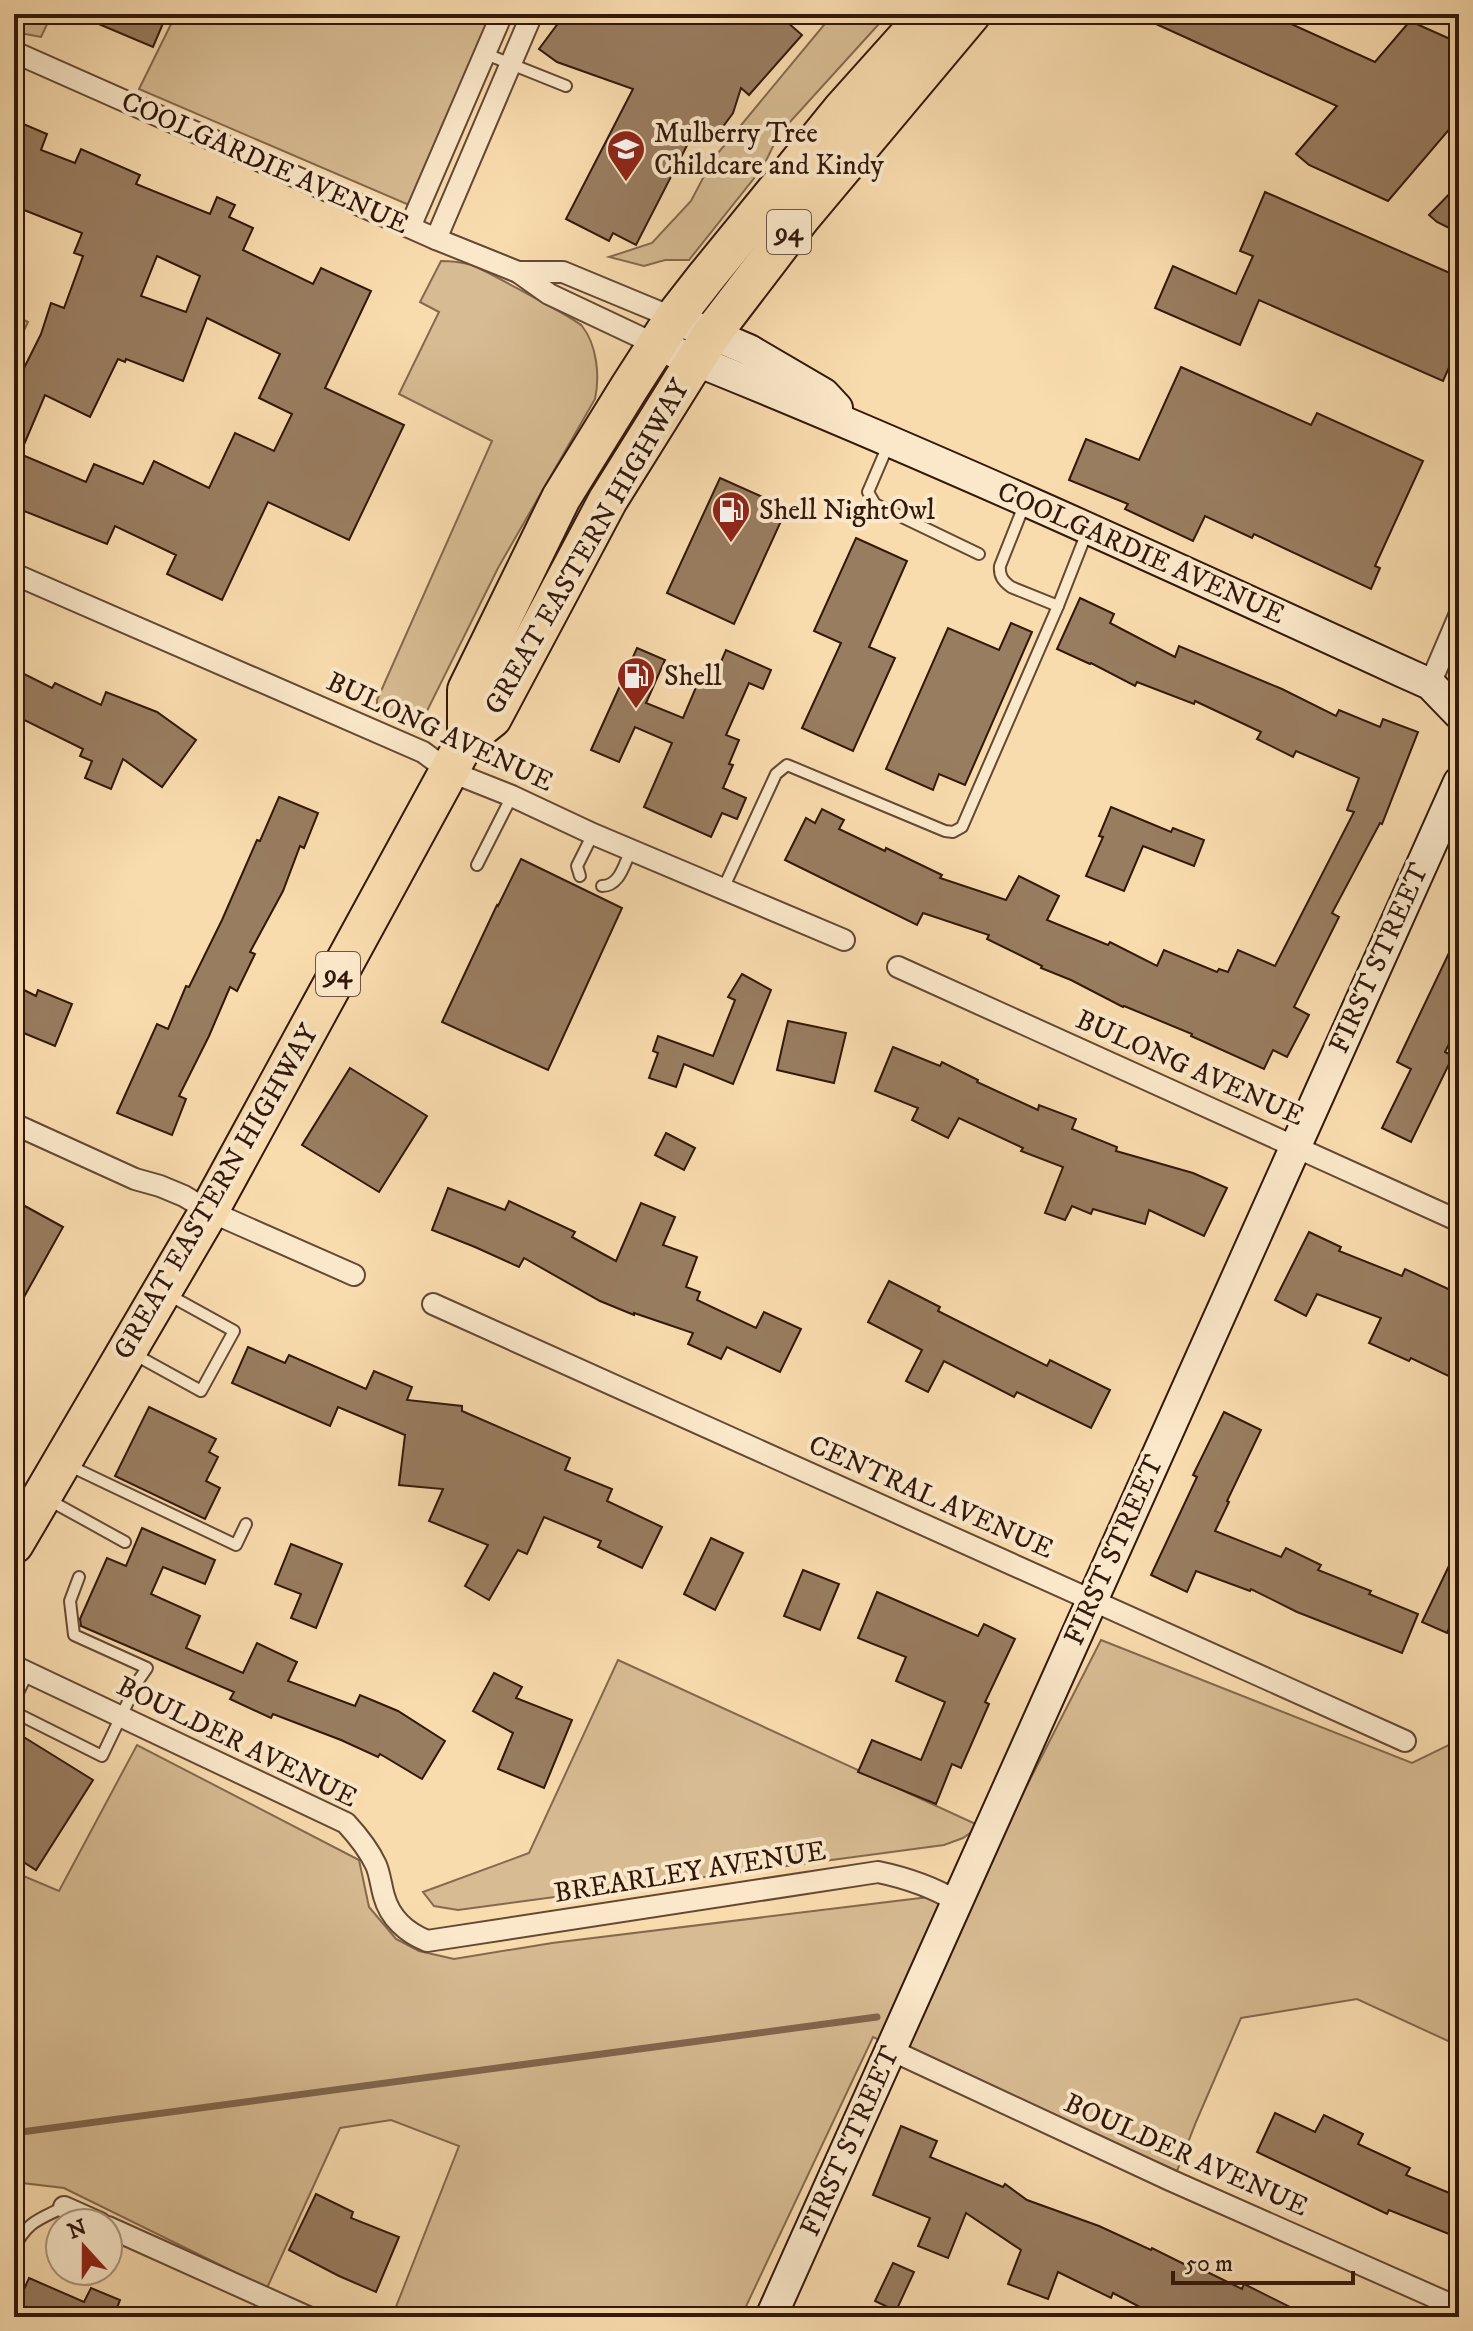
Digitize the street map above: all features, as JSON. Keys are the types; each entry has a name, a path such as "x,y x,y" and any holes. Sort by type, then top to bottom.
{"highway":[{"name":"GREAT EASTERN HIGHWAY","path":"467,738 467,690 493,633 561,498 666,332 706,277 842,110 928,14"},
{"name":"GREAT EASTERN HIGHWAY","path":"14,1544 29,1502 66,1451 209,1211 467,738 492,718 608,500 703,347 801,217 971,14"}],"street":[{"path":"410,227 502,14"},
{"path":"436,239 532,14"},
{"name":"COOLGARDIE AVENUE","path":"14,52 436,239 518,272 549,294 703,347 852,424 1444,686 1459,714"},
{"name":"COOLGARDIE AVENUE","path":"518,272 563,272 666,332"},
{"name":"BULONG AVENUE","path":"14,574 423,752 449,771 844,940"},
{"path":"1444,686 1459,616"},
{"name":"FIRST STREET","path":"771,2317 1459,781"},
{"name":"BULONG AVENUE","path":"898,967 1459,1221"},
{"path":"14,1124 135,1179 184,1196 209,1211 354,1275"},
{"name":"CENTRAL AVENUE","path":"433,1304 1405,1741"},
{"name":"BOULDER AVENUE","path":"21,1669 346,1823 363,1840 377,1867 385,1901 398,1922 412,1935 427,1941"},
{"name":"BREARLEY AVENUE","path":"427,1941 878,1872 915,1882 958,1902"},
{"name":"BOULDER AVENUE","path":"891,2050 1170,2180 1459,2308"},
{"path":"124,2234 308,2317"}],"lane":[{"path":"486,54 566,86"},
{"path":"890,441 868,492 870,499 979,554"},
{"path":"1026,501 1000,566 1000,574 1011,587 1058,606"},
{"path":"723,889 776,774 787,765 945,831 953,832 962,827 1058,606 1088,528"},
{"path":"477,865 512,796"},
{"path":"580,876 577,866 593,834"},
{"path":"602,886 609,887 616,882 631,850"},
{"path":"127,1350 201,1391 234,1331 162,1291"},
{"path":"66,1451 236,1545 246,1524"},
{"path":"29,1502 125,1542"},
{"path":"14,1712 102,1756 147,1668 74,1635 70,1601 79,1577"},
{"path":"14,1701 21,1669"},
{"path":"14,2248 31,2223 44,2217"}],"shaded area":[{"path":"14,14 52,14 41,37 14,32"},
{"path":"176,14 494,14 409,205 139,89"},
{"path":"833,14 888,14 779,134 763,167 689,260 665,260 644,266 609,257 652,243 691,201 713,159"},
{"path":"441,261 472,265 582,326 594,351 596,390 595,399 498,568 427,711 400,720 377,714 377,700 492,441 399,394 439,312 420,302"},
{"path":"14,315 28,322 14,352"},
{"path":"1101,1640 1412,1763 1459,1740 1459,2046 1357,1999 1241,2018 1177,2171 873,2037 741,2317 392,2317 459,2146 391,2120 340,2128 267,2288 124,2218 124,2207 103,2207 64,2188 14,2182 14,1872 59,1891 137,1745 359,1860 369,1907 396,1939 419,1951 454,1959 552,1943 978,1891 1012,1815"},
{"path":"618,1660 980,1826 963,1838 944,1845 458,1910 434,1906 423,1892 529,1853"}],"building":[{"path":"75,14 167,14 153,47"},
{"path":"565,14 778,14 802,35 749,95 741,88 733,113 719,132 698,124 636,245 613,233 609,241 566,219 633,89 557,62 539,49"},
{"path":"1134,14 1269,14 1375,62 1410,21 1459,43 1459,118 1388,201 1309,165 1296,154 1337,106"},
{"path":"14,120 47,134 41,150 75,163 81,149 140,175 136,184 210,214 217,197 235,205 229,217 253,228 243,250 313,284 321,268 371,291 325,388 404,425 349,540 268,502 222,600 167,574 176,555 115,526 107,544 14,507 14,388 41,334 51,303 64,308 83,256 74,253 82,233 14,206","holes":["157,256 200,276 186,312 141,296","207,318 280,354 259,398 292,414 274,451 235,433 209,488 154,461 143,484 94,464 86,482 20,454 45,395 90,417 118,359 125,362 126,359 183,381"]},
{"path":"1459,184 1459,233 1429,215"},
{"path":"1265,192 1459,277 1459,345 1443,381 1259,300 1240,345 1155,308 1173,266 1236,294 1253,256 1240,251"},
{"path":"1181,367 1311,425 1317,413 1423,461 1375,566 1380,568 1371,589 1254,534 1252,538 1205,516 1193,541 1125,509 1128,504 1069,480 1086,439 1139,460"},
{"path":"720,478 787,508 734,624 667,593"},
{"path":"856,538 907,561 869,647 895,658 853,751 802,728 841,643 814,631"},
{"path":"1080,598 1114,614 1110,623 1175,657 1179,646 1282,689 1336,716 1339,710 1380,727 1383,719 1418,732 1382,824 1332,913 1339,917 1294,1007 1309,1015 1287,1057 1273,1050 1264,1069 1041,968 987,939 989,935 923,913 917,925 785,860 806,818 815,823 822,809 844,820 839,829 942,875 940,878 1006,900 1019,876 1059,896 1047,920 1108,945 1110,942 1157,966 1164,950 1217,972 1219,969 1228,972 1238,950 1275,966 1354,812 1347,810 1359,778 1296,751 1293,757 1257,739 1261,732 1195,701 1194,704 1137,682 1135,686 1057,649"},
{"path":"1011,623 1032,632 965,785 939,774 933,790 886,769 948,628 999,650"},
{"path":"637,648 665,660 646,703 683,718 705,666 717,671 726,650 771,670 763,689 749,683 726,735 739,740 723,788 746,798 737,819 722,813 711,837 644,807 672,743 635,727 619,762 591,750"},
{"path":"14,669 52,688 55,683 101,705 106,692 157,712 196,740 162,787 123,759 111,789 85,778 92,761 80,756 83,749 14,715"},
{"path":"279,797 318,813 304,848 300,846 283,891 250,952 255,954 237,991 230,987 179,1096 186,1099 172,1135 117,1113 157,1024 168,1029"},
{"path":"1111,807 1171,832 1173,828 1204,840 1194,866 1143,846 1124,891 1086,876 1103,837 1099,836"},
{"path":"521,859 622,908 548,1070 442,1022"},
{"path":"1459,932 1459,1024 1445,1052 1453,1056 1411,1142 1382,1128 1411,1069 1397,1062"},
{"path":"742,974 771,990 733,1084 684,1064 676,1087 649,1078 658,1053 653,1051 658,1036 713,1056 735,1000 728,997"},
{"path":"14,985 36,996 38,990 72,1004 55,1046 14,1029"},
{"path":"788,1021 846,1033 834,1083 777,1070"},
{"path":"893,1047 940,1066 942,1062 1038,1110 1039,1105 1076,1119 1072,1129 1117,1147 1116,1151 1193,1173 1227,1188 1204,1236 1149,1210 1145,1224 1093,1209 1091,1214 1072,1206 1065,1220 1045,1213 1063,1167 1021,1151 1023,1148 959,1118 948,1138 912,1120 918,1108 875,1091"},
{"path":"350,1068 427,1116 379,1192 302,1145"},
{"path":"666,1133 695,1148 684,1170 655,1155"},
{"path":"448,1188 505,1210 509,1201 575,1232 572,1237 616,1261 641,1203 675,1217 663,1245 697,1257 686,1287 700,1292 697,1300 756,1328 764,1312 801,1329 780,1372 727,1347 721,1359 688,1344 693,1333 600,1301 524,1258 519,1267 432,1230"},
{"path":"14,1200 63,1227 14,1315"},
{"path":"1309,1232 1341,1247 1339,1251 1402,1276 1405,1269 1459,1294 1459,1381 1411,1358 1409,1361 1369,1343 1381,1318 1317,1294 1306,1316 1275,1300"},
{"path":"889,1281 940,1307 938,1311 1047,1366 1050,1360 1110,1390 1091,1428 1017,1392 1014,1397 944,1361 928,1392 906,1381 922,1350 868,1322"},
{"path":"248,1347 285,1363 289,1355 366,1389 374,1371 412,1387 407,1400 462,1406 462,1411 570,1458 565,1470 612,1489 607,1501 662,1527 642,1568 598,1547 601,1541 544,1517 527,1554 518,1550 489,1600 465,1586 488,1545 429,1521 443,1489 399,1485 405,1435 338,1407 330,1426 232,1383"},
{"path":"149,1407 216,1439 209,1452 218,1457 206,1481 220,1488 205,1519 115,1476"},
{"path":"1224,1412 1261,1430 1215,1531 1281,1557 1286,1548 1321,1565 1318,1570 1418,1614 1402,1653 1297,1612 1251,1589 1196,1571 1187,1592 1151,1575 1197,1477 1193,1475"},
{"path":"142,1528 215,1560 205,1584 163,1567 151,1594 200,1616 186,1648 243,1673 257,1643 297,1662 288,1681 355,1706 360,1695 398,1711 445,1741 422,1779 380,1754 378,1757 273,1714 271,1718 230,1699 234,1692 81,1626 80,1619 107,1558 126,1566"},
{"path":"711,1538 743,1553 715,1610 684,1594"},
{"path":"291,1544 342,1564 316,1628 291,1618 301,1594 275,1584"},
{"path":"1459,1545 1459,1627 1451,1624 1447,1633 1422,1622"},
{"path":"803,1570 839,1584 820,1630 784,1616"},
{"path":"877,1592 978,1636 984,1624 1015,1639 985,1702 989,1704 961,1768 952,1764 936,1804 858,1772 872,1740 921,1760 945,1702 896,1681 906,1657 858,1638"},
{"path":"494,1673 522,1687 516,1698 572,1720 544,1788 498,1769 513,1733 473,1711"},
{"path":"14,1731 93,1780 36,1870 14,1856"},
{"path":"1275,2113 1315,2132 1324,2115 1363,2134 1358,2144 1410,2168 1406,2175 1459,2197 1459,2238 1389,2210 1387,2214 1257,2152"},
{"path":"901,2126 937,2141 930,2157 1003,2187 1005,2184 1027,2200 1099,2226 1242,2289 1244,2284 1310,2317 1173,2317 1160,2310 1157,2316 1113,2293 1111,2298 1058,2272 1048,2299 1008,2284 1021,2250 966,2213 948,2258 918,2246 930,2218 873,2195"},
{"path":"316,2194 353,2212 351,2218 399,2237 376,2292 289,2250"},
{"path":"893,2263 914,2272 896,2311 875,2301"},
{"path":"29,2278 84,2302 91,2288 120,2300 114,2316 117,2317 29,2317 32,2312 17,2305"}],"waterway":[{"path":"14,2133 877,2017"}],"place":[{"name":"Mulberry Tree Childcare and Kindy","path":"626,183"},
{"name":"Shell NightOwl","path":"731,544"},
{"name":"Shell","path":"636,710"}]}
